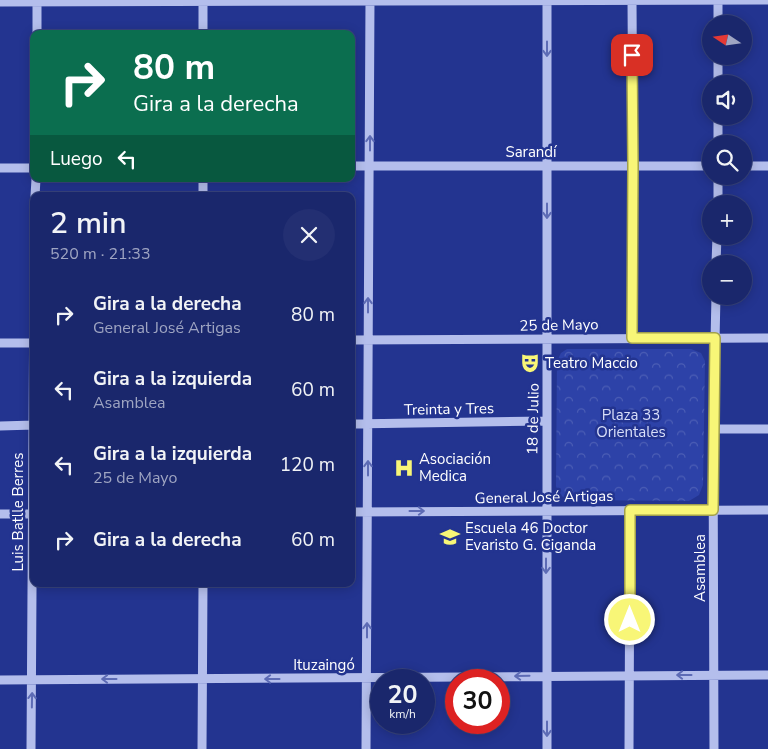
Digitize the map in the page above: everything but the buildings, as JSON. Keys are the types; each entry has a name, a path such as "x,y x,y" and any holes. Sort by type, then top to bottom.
{"street":[{"name":"18 de Julio","path":"547,0 547,749"},
{"path":"632,0 632,338"},
{"path":"718,0 718,15"},
{"path":"0,2 768,0"},
{"path":"37,1 37,30"},
{"path":"203,1 203,30"},
{"path":"366,749 370,1"},
{"name":"Sarandí","path":"355,166 702,166"},
{"path":"752,166 768,166"},
{"path":"0,168 30,168"},
{"name":"Asamblea","path":"714,749 713,429 716,305"},
{"name":"25 de Mayo","path":"355,340 768,338"},
{"path":"0,343 30,343"},
{"name":"Treinta y Tres","path":"355,424 547,421"},
{"path":"0,426 30,425"},
{"path":"713,429 768,429"},
{"path":"629,749 630,510"},
{"name":"General José Artigas","path":"355,512 768,510"},
{"path":"0,514 30,514"},
{"name":"Luis Batlle Berres","path":"32,749 33,587"},
{"path":"202,587 202,749"},
{"name":"Ituzaingó","path":"0,680 768,676"}],"green space":[{"name":"Plaza 33 Orientales","path":"567,349 691,349 701,353 705,361 703,485 699,495 689,501 571,500 561,495 556,486 557,361 561,353"}],"place":[{"name":"Teatro Maccio","path":"530,363"},
{"name":"Asociación Medica","path":"404,468"},
{"name":"Escuela 46 Doctor Evaristo G. Ciganda","path":"450,537"}],"route":[{"path":"630,620 630,510 713,510 715,338 632,338 632,55"}]}
